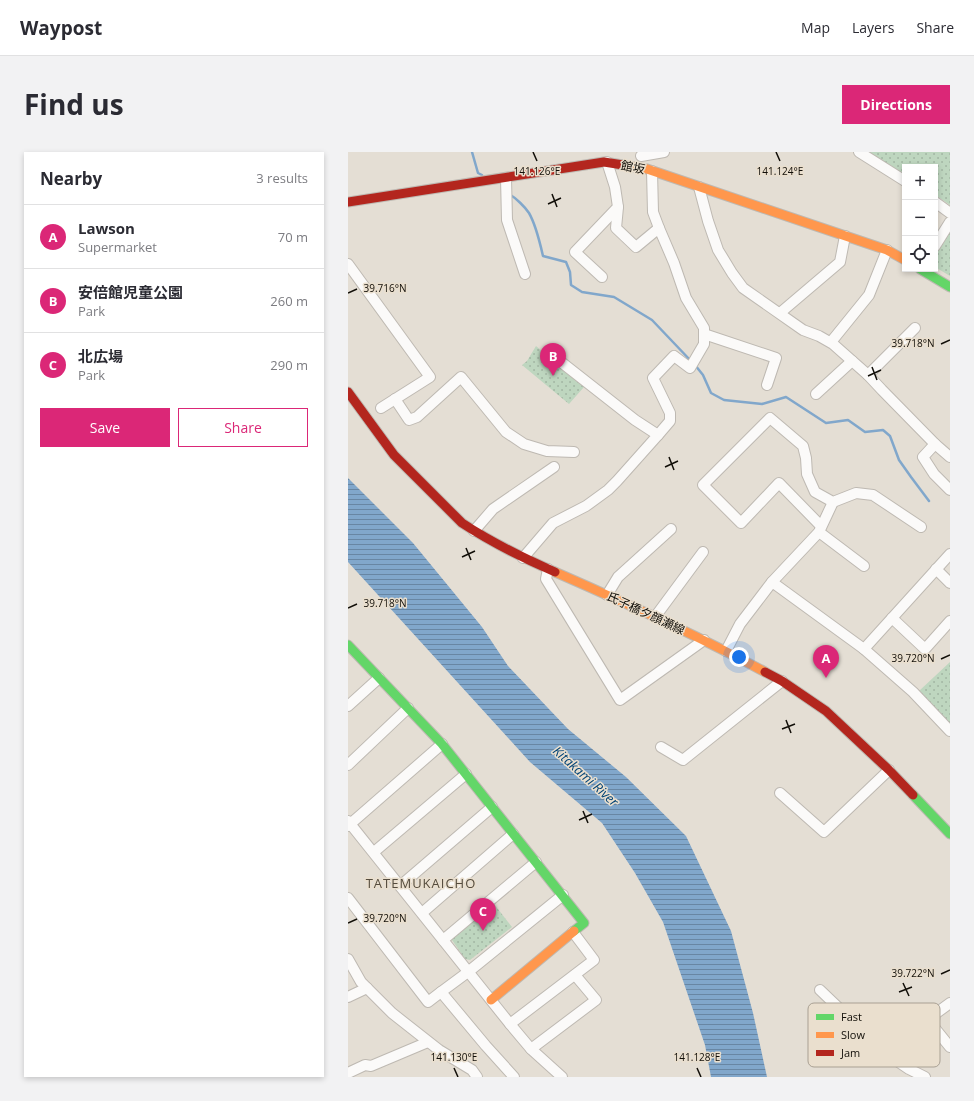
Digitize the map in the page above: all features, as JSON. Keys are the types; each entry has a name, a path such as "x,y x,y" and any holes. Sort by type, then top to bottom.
{"main road":[{"name":"館坂","path":"348,202 607,162 647,169 887,250 902,258"},
{"path":"925,272 950,287"},
{"name":"氏子橋夕顔瀬線","path":"348,392 394,455 462,523 524,558 726,650 782,681 826,711 888,770 950,834"},
{"path":"349,648 442,744 584,923 491,1000"}],"street":[{"path":"627,165 640,154 664,152"},
{"path":"859,152 902,179"},
{"path":"607,162 615,187 618,207 616,228 636,247 660,228"},
{"path":"524,558 553,523 586,506 608,490 670,421 670,412 653,378 674,356 690,368 704,344 704,328 686,298 674,263 653,212 652,171"},
{"path":"501,178 507,220 525,274"},
{"path":"699,187 708,221 718,250 743,288 803,330 831,342 868,375 935,444 950,457"},
{"path":"938,204 950,213"},
{"path":"602,277 575,252 618,207"},
{"path":"938,241 950,222"},
{"path":"780,313 840,262 845,236"},
{"path":"831,342 869,295 887,250"},
{"path":"348,264 430,377 381,408"},
{"path":"868,375 915,328"},
{"path":"704,334 776,358 767,385"},
{"path":"556,358 635,420 658,435"},
{"path":"816,394 852,361"},
{"path":"395,399 409,420 417,418 461,377 506,432 524,444 547,451 574,452"},
{"path":"833,502 815,492 807,474 806,458 803,446 770,418 703,485 741,523 779,483 820,529 864,566"},
{"path":"935,444 923,456 934,474 950,490"},
{"path":"474,531 493,509 554,467"},
{"path":"726,650 740,624 772,582 820,529 833,502 856,493 873,494 921,527"},
{"path":"607,595 618,577 671,529"},
{"path":"655,617 703,552"},
{"path":"864,649 950,554"},
{"path":"548,569 546,579 620,700 704,640"},
{"path":"936,569 950,583"},
{"path":"772,582 864,649 913,692 950,731"},
{"path":"892,618 925,649 950,621"},
{"path":"348,706 379,678"},
{"path":"661,747 683,760 782,681"},
{"path":"348,765 408,708"},
{"path":"442,744 349,824 374,852 468,972 531,1049 562,1077"},
{"path":"780,793 824,832 888,770"},
{"path":"374,852 466,774"},
{"path":"400,886 492,807"},
{"path":"422,913 513,834"},
{"path":"443,940 536,862"},
{"path":"348,898 428,1002 563,896"},
{"path":"510,1024 594,960 573,932"},
{"path":"348,959 362,982 392,1013 439,1050 472,1070 478,1077"},
{"path":"531,1049 596,1000 575,975"},
{"path":"348,996 367,988"},
{"path":"820,990 834,1003"},
{"path":"441,992 514,1077"},
{"path":"940,1010 950,1003"},
{"path":"940,1035 950,1047"},
{"path":"348,1073 365,1065 371,1066 428,1042"},
{"path":"906,1067 925,1077"}],"green space":[{"path":"865,152 950,152 950,205 938,197 938,164 902,164 902,173"},
{"path":"950,230 950,276 938,269 938,249"},
{"path":"536,346 584,387 569,404 522,365 527,361"},
{"path":"950,662 950,724 919,691"},
{"path":"494,904 512,927 470,960 465,959 452,940 453,936"}],"water":[{"name":"Kitakami River","path":"348,478 413,543 482,627 508,666 568,729 626,777 686,836 731,931 753,1013 767,1077 711,1077 705,1045 663,922 635,873 602,823 530,762 348,562"}],"waterway":[{"path":"472,152 478,173 482,175"},
{"path":"509,194 515,198 529,213 536,228 543,256 566,262 570,272 571,285 582,292 614,297 652,320 691,361"},
{"path":"695,365 703,375 711,393 724,400 762,404 786,397 826,423 848,420 865,432 883,430 890,436 899,460 929,501"}],"traffic: fast":[{"path":"925,272 950,287"},
{"path":"348,645 442,744 584,923 574,931"},
{"path":"913,795 950,834"}],"traffic: slow":[{"path":"623,165 647,169 887,250 902,258"},
{"path":"555,572 661,620 765,672"},
{"path":"491,1000 574,931"}],"traffic: jam":[{"path":"348,202 604,162 623,165"},
{"path":"348,392 394,455 462,523 484,537 555,572"},
{"path":"765,672 782,681 826,711 889,770 913,795"}],"place":[{"name":"安倍館児童公園","path":"553,376"},
{"name":"Lawson","path":"826,678"},
{"name":"北広場","path":"483,931"}],"district":[{"name":"TATEMUKAICHO","path":"421,883"}]}
